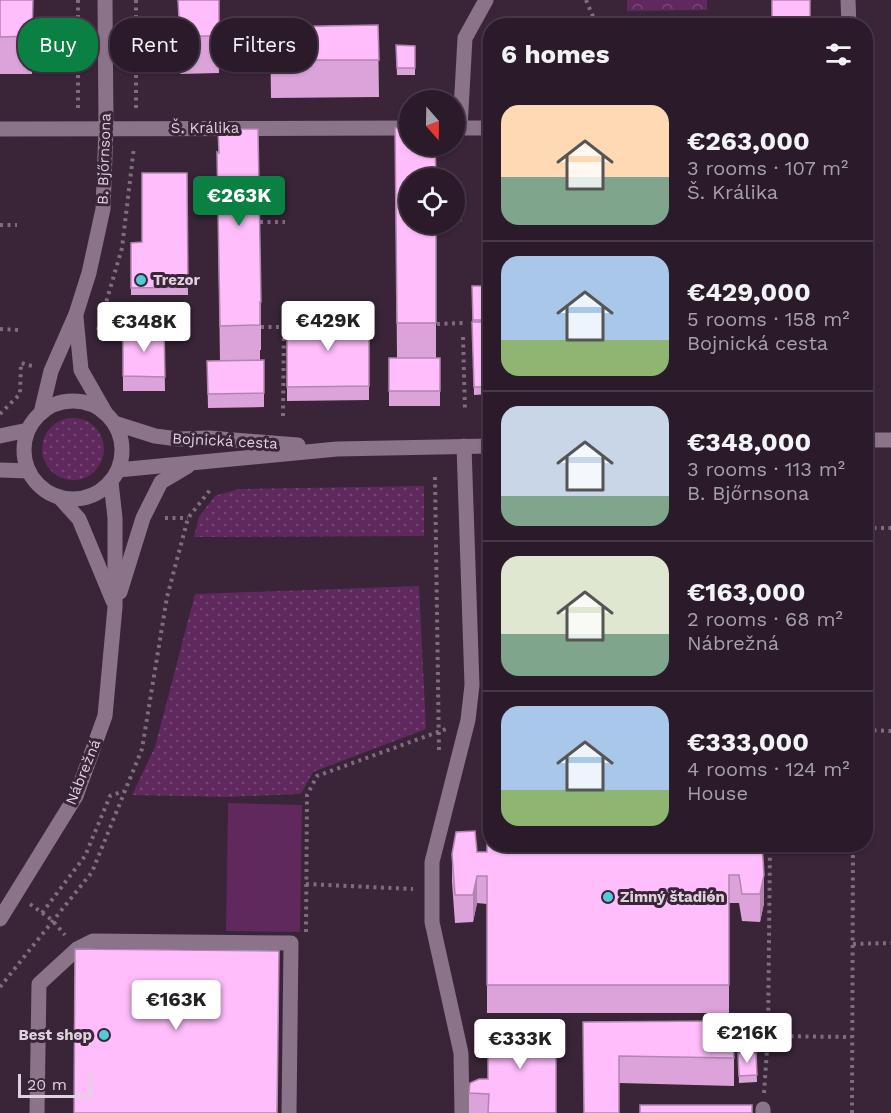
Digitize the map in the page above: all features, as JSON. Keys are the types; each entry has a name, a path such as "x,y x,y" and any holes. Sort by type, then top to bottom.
{"street":[{"name":"B. Bjőrnsona","path":"41,413 51,371 76,314 89,273 103,209 106,128 105,0"},
{"path":"460,90 465,38 486,0"},
{"path":"848,0 849,18"},
{"name":"Š. Králika","path":"8,129 399,128"},
{"path":"465,128 483,128"},
{"name":"B. Bjőrnsona","path":"76,314 81,370 110,418"},
{"name":"Bojnická cesta","path":"41,413 59,403 77,401 95,406 110,418 155,436 178,439 209,438 337,449"},
{"path":"41,413 28,430 24,447 28,471 41,488 60,498"},
{"path":"110,418 123,446 115,476"},
{"path":"0,436 28,430"},
{"path":"873,440 891,440"},
{"name":"Bojnická cesta","path":"60,498 82,499 102,490 115,476 193,463 337,449 483,446"},
{"path":"462,1113 461,1053 432,922 432,862 468,720 472,685 464,447"},
{"name":"Nábrežná","path":"115,607 143,518 161,482 193,463"},
{"path":"0,470 28,471"},
{"name":"Nábrežná","path":"0,919 76,796 105,716 115,607 115,476"},
{"name":"Nábrežná","path":"60,498 79,519 115,607"},
{"path":"37,1113 39,984 77,949 93,941 291,943 289,1113"}],"path":[{"path":"78,0 78,18"},
{"path":"586,0 594,18"},
{"path":"78,72 79,128"},
{"path":"260,222 285,222"},
{"path":"0,225 18,225"},
{"path":"283,416 284,320"},
{"path":"437,324 463,323"},
{"path":"261,327 284,327"},
{"path":"0,329 20,330"},
{"path":"464,337 465,412"},
{"path":"435,477 439,760"},
{"path":"0,987 92,872 142,749 167,597 188,518 210,490"},
{"path":"873,528 891,528"},
{"path":"291,943 306,944 307,795 317,776 468,720"},
{"path":"873,730 891,731"},
{"path":"42,913 85,856 110,796 124,791"},
{"path":"763,1111 768,1036 770,852"},
{"path":"852,1113 853,852"},
{"path":"306,884 432,890"},
{"path":"16,895 52,920 77,949"},
{"path":"853,944 891,943"},
{"path":"768,1036 851,1037"}],"green space":[{"path":"627,0 707,0 707,10 627,11"},
{"path":"73,418 90,423 95,427 99,432 104,449 99,466 95,471 90,475 73,480 56,475 51,471 47,466 42,449 47,432 51,427 56,423"},
{"path":"424,486 424,536 194,537 199,517 215,496 239,489"},
{"path":"419,586 426,729 313,772 301,794 228,797 132,795 155,747 195,594"},
{"path":"228,803 302,805 300,932 226,931"}],"building":[{"path":"0,0 33,0 32,18 18,18 18,36 0,37"},
{"path":"178,0 219,0 219,18 211,18 211,36 199,36 199,18 179,18"},
{"path":"772,0 810,0 810,18 772,18"},
{"path":"378,25 379,60 317,60 317,26"},
{"path":"396,45 415,46 415,68 397,68"},
{"path":"395,128 399,128 399,156 435,156 436,168 399,168 399,234 436,234 436,323 397,323"},
{"path":"218,129 258,129 260,325 220,326"},
{"path":"142,173 187,173 188,287 131,288 131,243 142,242"},
{"path":"472,286 483,286 483,320 473,320"},
{"path":"369,318 369,386 287,387 287,319"},
{"path":"472,322 483,322 483,387 474,387"},
{"path":"123,328 164,330 165,377 123,376"},
{"path":"389,358 440,358 440,391 389,391"},
{"path":"264,360 264,393 208,394 207,361"},
{"name":"Zimný štadión","path":"475,831 477,852 763,852 764,875 760,894 742,894 739,875 729,875 729,985 487,985 487,876 477,876 473,895 455,895 452,854 456,832"},
{"path":"75,949 279,951 277,1113 74,1113"},
{"path":"715,1021 715,1030 733,1033 734,1058 619,1056 619,1113 584,1113 583,1022"},
{"path":"488,1026 556,1027 556,1113 488,1113 489,1094 469,1093 470,1083 479,1079 488,1079"},
{"path":"738,1053 756,1053 757,1075 739,1076"},
{"path":"640,1105 752,1105 752,1113 640,1113"}],"place":[{"name":"Trezor","path":"141,280"},
{"name":"Zimný štadión","path":"608,897"},
{"name":"Best shop","path":"104,1035"}]}
